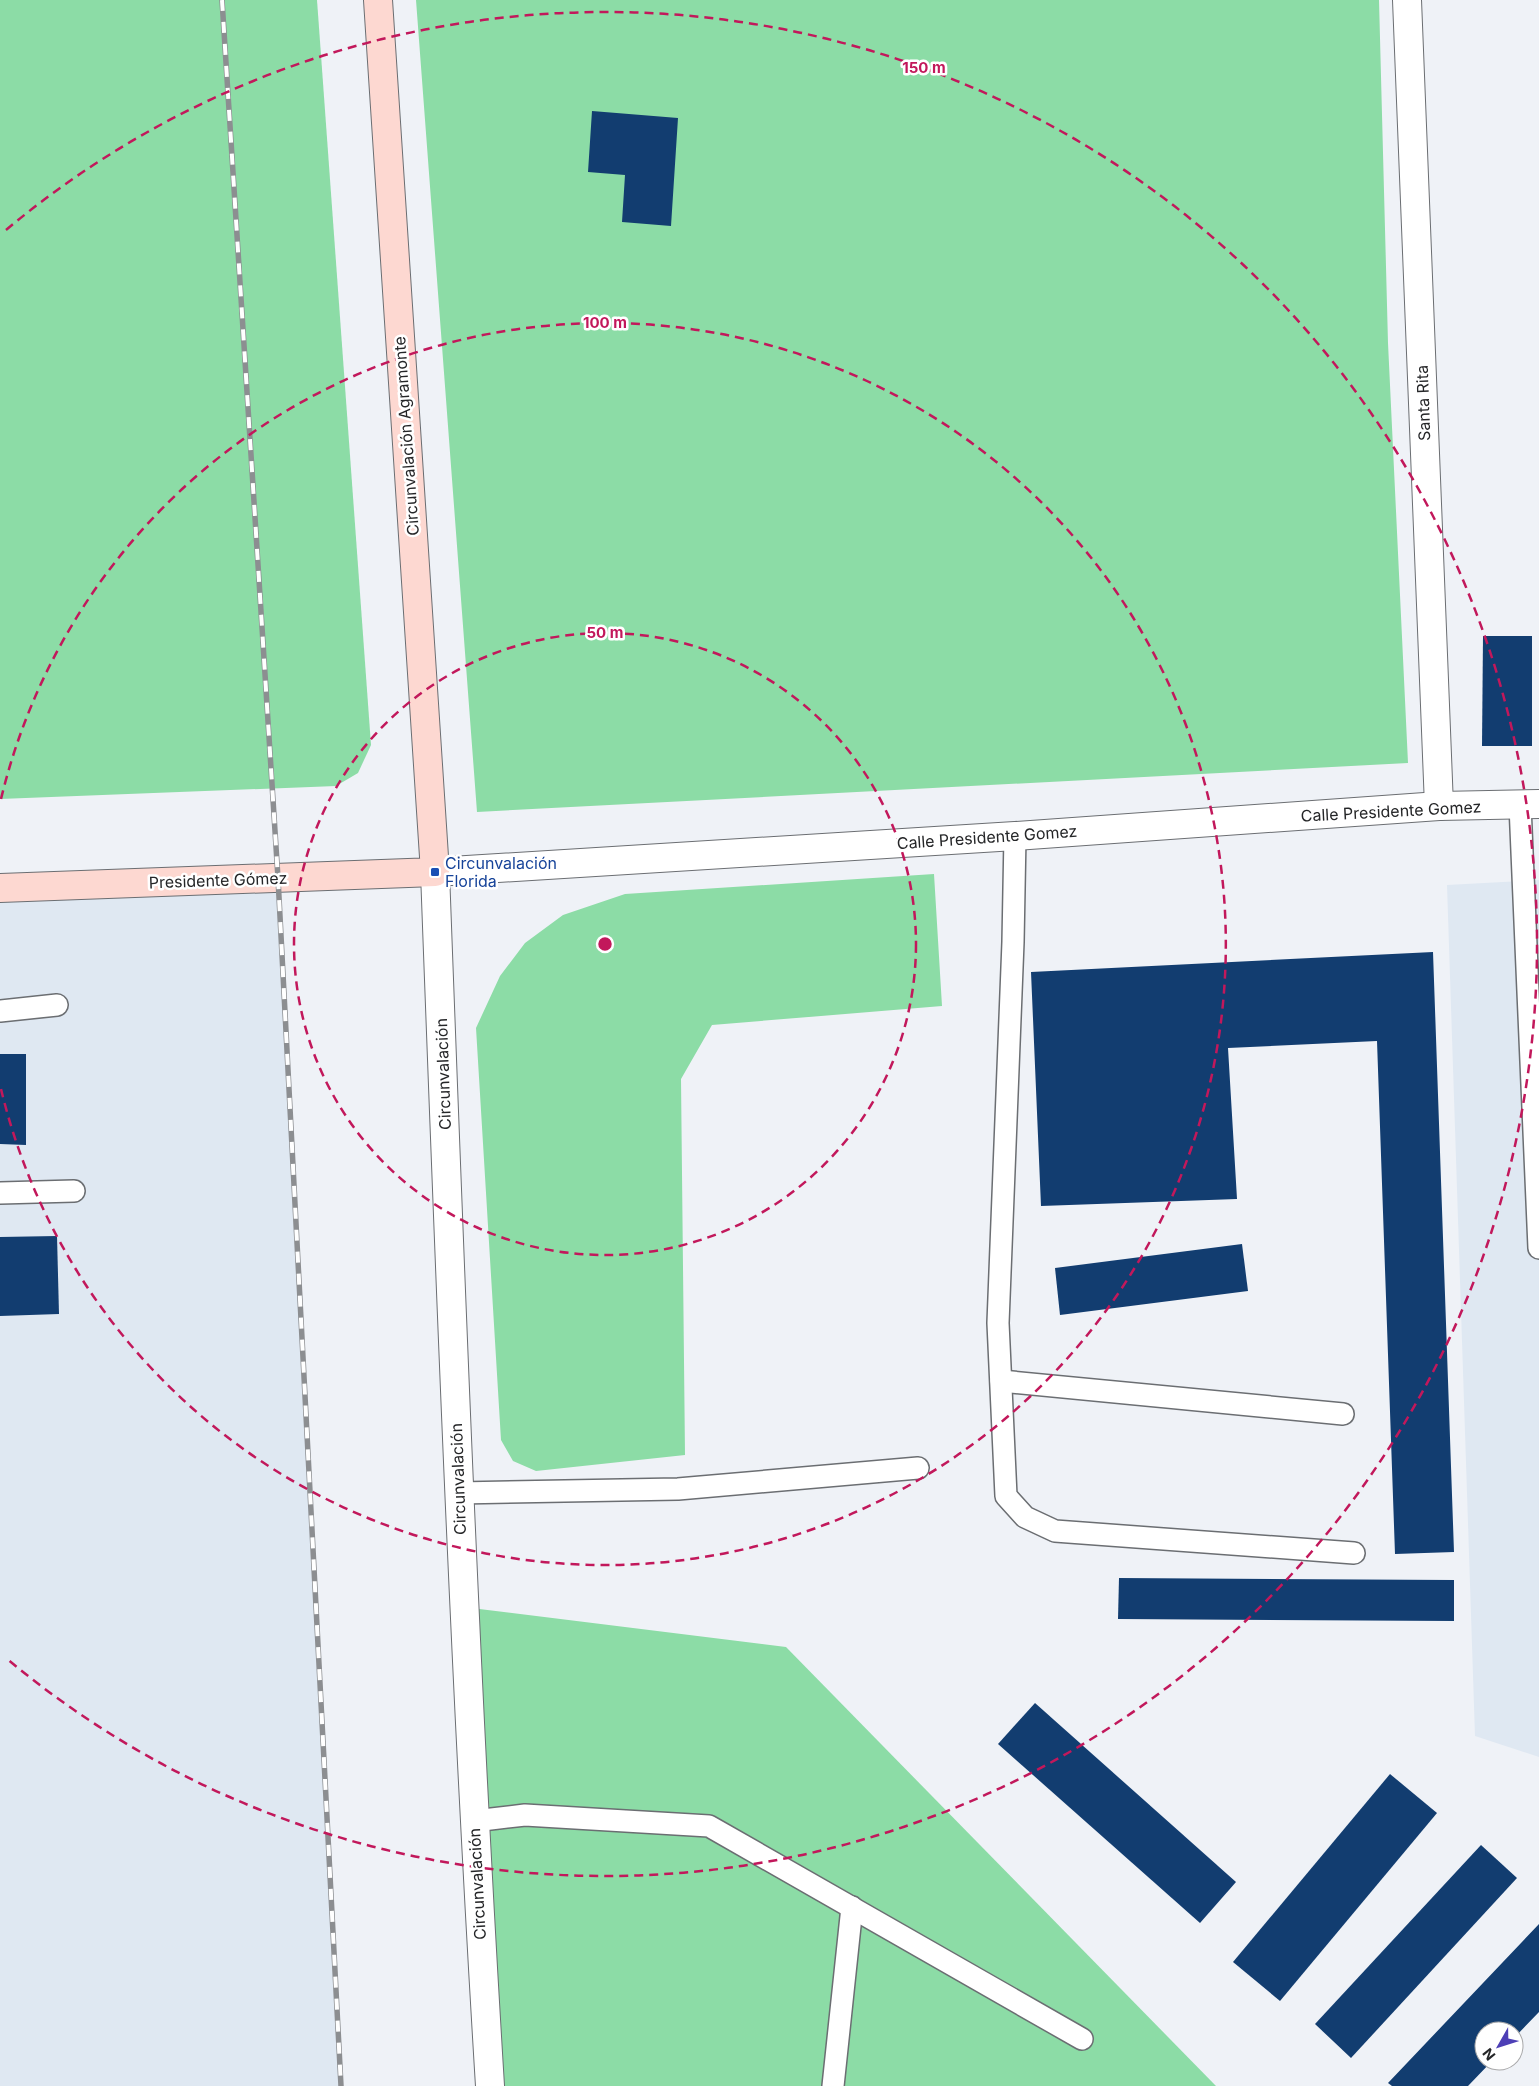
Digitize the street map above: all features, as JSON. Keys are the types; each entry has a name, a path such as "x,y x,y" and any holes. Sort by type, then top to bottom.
{"main road":[{"name":"Circunvalación Agramonte","path":"378,0 435,872"},
{"name":"Presidente Gómez","path":"0,888 435,872"}],"street":[{"name":"Santa Rita","path":"1407,0 1439,806"},
{"name":"Calle Presidente Gomez","path":"435,872 1015,836 1439,806 1529,804"},
{"name":"Circunvalación","path":"435,872 458,1493 474,1821 490,2086"}],"lane":[{"path":"1529,804 1539,1248"},
{"path":"1015,836 1013,942 998,1322 1006,1496 1025,1517 1055,1531 1354,1552"},
{"path":"0,1011 57,1005"},
{"path":"0,1193 74,1191"},
{"path":"1001,1381 1343,1414"},
{"path":"458,1493 678,1489 918,1468"},
{"path":"474,1821 525,1815 709,1826 1082,2039"},
{"path":"833,2086 852,1908"}],"shaded area":[{"path":"278,878 341,2086 0,2086 0,888"},
{"path":"1539,880 1539,1757 1475,1736 1447,885"}],"green space":[{"path":"0,0 317,0 371,745 358,773 336,786 0,799"},
{"path":"416,0 1379,0 1388,343 1408,763 477,812"},
{"path":"934,874 942,1006 712,1025 681,1079 685,1455 536,1471 513,1461 501,1440 476,1028 500,976 525,943 563,915 625,894"},
{"path":"463,1607 786,1647 1216,2086 491,2086"}],"building":[{"path":"592,111 678,118 671,226 622,222 625,175 588,172"},
{"path":"1483,636 1532,636 1532,746 1482,746"},
{"path":"1433,952 1454,1552 1395,1554 1377,1041 1228,1048 1237,1199 1041,1206 1031,972"},
{"path":"0,1054 26,1054 26,1145 0,1144"},
{"path":"57,1236 59,1314 0,1316 0,1237"},
{"path":"1242,1244 1248,1291 1060,1315 1055,1268"},
{"path":"1119,1578 1454,1580 1454,1621 1118,1619"},
{"path":"1035,1703 1236,1882 1200,1923 998,1744"},
{"path":"1390,1774 1437,1813 1280,2001 1233,1962"},
{"path":"1481,1845 1517,1878 1351,2058 1315,2024"},
{"path":"1539,1924 1539,2012 1524,2028 1524,2021 1474,2021 1474,2071 1482,2071 1468,2086 1392,2086 1388,2083"}],"railway":[{"path":"222,0 278,878 341,2086"}],"place":[{"name":"Circunvalación Florida","path":"435,872"}]}
